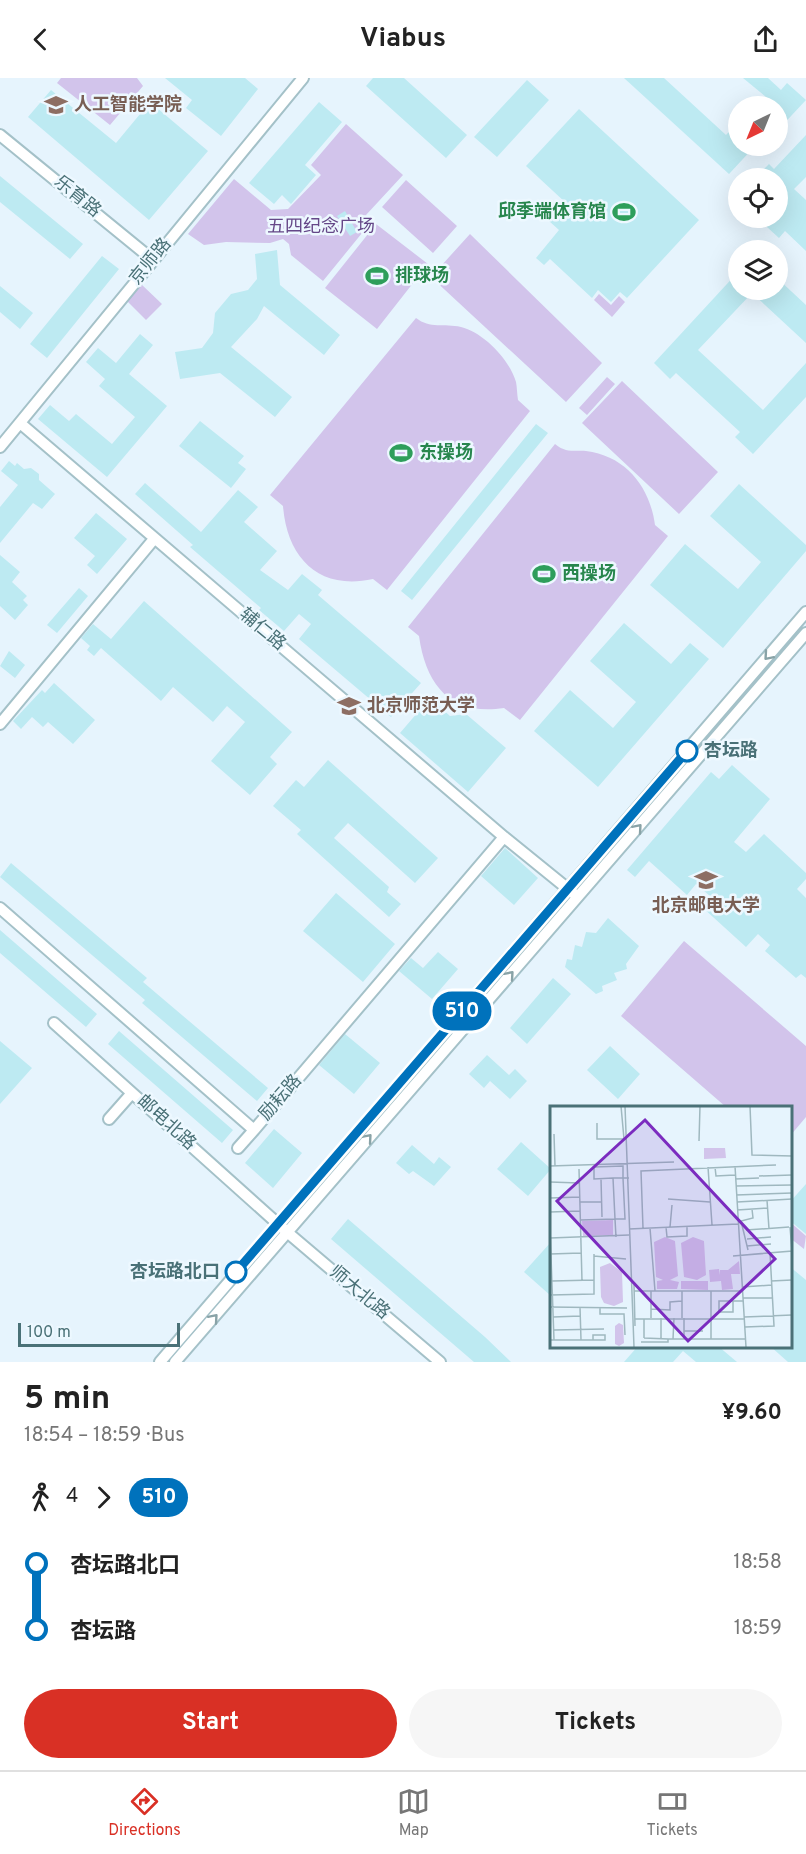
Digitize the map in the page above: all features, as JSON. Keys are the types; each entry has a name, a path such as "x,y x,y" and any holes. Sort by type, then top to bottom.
{"street":[{"name":"京师路","path":"0,447 303,78"},
{"name":"乐育路","path":"0,135 153,260"},
{"name":"辅仁路","path":"20,423 504,837 578,897"},
{"path":"0,724 154,539"},
{"path":"160,1362 806,612"},
{"path":"175,1362 806,633"},
{"name":"励耘路","path":"0,908 254,1130 504,837"},
{"name":"邮电北路","path":"54,1023 278,1224"},
{"path":"109,1119 132,1093"},
{"path":"238,1148 254,1130"},
{"name":"师大北路","path":"278,1224 440,1362"}],"green space":[{"path":"61,78 137,78 143,86 110,125 57,83"},
{"name":"五四纪念广场","path":"346,124 403,175 366,215 371,222 323,281 291,255 289,244 283,239 270,243 226,242 204,245 188,234 234,179 271,210 288,209 321,175 311,165"},
{"path":"406,180 457,226 433,253 382,207"},
{"name":"排球场","path":"376,224 428,264 377,329 325,288"},
{"path":"470,234 602,363 566,402 431,277"},
{"path":"141,284 162,304 146,320 127,301"},
{"path":"599,294 611,305 619,296 625,302 612,317 594,300"},
{"name":"东操场","path":"416,318 432,325 461,327 486,341 508,365 516,382 518,400 530,411 387,590 373,579 337,580 322,575 299,555 291,541 283,506 270,495"},
{"path":"607,377 615,384 587,415 579,408"},
{"path":"622,381 718,472 679,514 582,423"},
{"name":"西操场","path":"555,444 566,450 600,454 624,467 642,486 648,498 655,525 668,536 520,720 504,708 469,707 444,694 428,669 422,654 419,636 408,627"},
{"path":"684,941 806,1046 806,1117 791,1135 791,1106 725,1106 621,1016"},
{"path":"791,1223 806,1236 804,1249 791,1239"}],"building":[{"path":"165,78 245,78 258,89 221,136 186,108 192,100"},
{"path":"373,78 404,78 467,135 446,158 366,86"},
{"path":"624,78 664,78 726,135 728,133 728,156 746,156 735,168 728,168 728,173"},
{"path":"743,78 768,78 781,90 787,83 806,100 788,119 788,96 765,96"},
{"path":"527,80 549,100 497,157 474,137"},
{"path":"51,90 116,143 150,102 208,151 149,220 28,117"},
{"path":"319,102 342,122 305,165 316,175 291,204 282,195 274,204 249,183"},
{"name":"邱季端体育馆","path":"579,109 699,220 627,298 620,292 611,302 598,290 592,298 550,259 544,265 536,258 559,230 549,221 566,203 526,166"},
{"path":"806,135 806,177 794,189 806,200 806,251 785,231 779,238 768,228 788,228 788,168 775,168"},
{"path":"0,176 83,244 70,259 0,202"},
{"path":"345,211 357,232 350,236 337,216"},
{"path":"277,250 280,285 340,335 324,355 264,306 257,319 231,347 292,397 275,417 220,373 180,379 175,352 202,348 213,333 215,313 231,294 248,290 257,279 255,254"},
{"path":"102,256 119,269 47,358 30,344"},
{"path":"728,283 728,300 745,300 698,350 763,410 806,363 806,397 753,454 735,437 740,432 676,373 670,379 654,363"},
{"path":"0,286 33,313 20,329 0,312"},
{"path":"788,288 806,305 806,343 760,300 788,300"},
{"path":"140,334 153,345 129,374 167,406 107,477 38,419 50,405 69,421 76,414 112,444 135,417 99,386 105,379 86,362 98,348 116,363"},
{"path":"200,421 244,456 238,463 246,469 231,488 179,446"},
{"path":"536,424 548,433 412,600 401,591"},
{"path":"9,461 15,466 17,463 24,469 31,468 39,474 39,480 55,494 42,509 33,503 0,543 0,507 18,485 1,471"},
{"path":"145,483 201,532 238,490 258,507 244,522 277,551 260,570 288,590 302,574 322,590 318,595 421,683 391,717 299,639 311,624 299,614 284,631 259,610 261,608 190,547 193,545 135,494"},
{"path":"739,484 806,545 806,551 723,648 650,585 685,544 738,589 761,562 710,516"},
{"path":"96,513 127,539 97,574 87,565 95,556 74,538"},
{"path":"0,555 20,572 12,582 27,596 23,600 28,605 15,620 0,606"},
{"path":"79,588 88,596 57,633 47,625"},
{"path":"144,601 292,732 270,757 277,764 250,795 211,761 245,722 227,706 213,722 173,687 161,701 101,648 94,656 87,650 90,646 81,638 93,624 111,639"},
{"path":"624,623 671,664 690,643 709,659 598,787 534,731 570,690 613,728 636,702 590,661"},
{"path":"9,651 25,665 15,678 0,666"},
{"path":"54,683 95,720 73,744 48,722 43,727 32,717 21,729 13,721 42,690 45,693"},
{"path":"430,698 450,716 466,714 506,748 468,792 400,733"},
{"path":"328,760 438,858 415,883 348,823 334,838 389,887 387,892 401,904 389,917 297,834 301,830 273,806 296,780 304,787"},
{"path":"732,765 770,799 734,842 746,852 764,834 806,873 806,879 797,889 806,898 806,978 801,974 796,978 765,951 770,945 758,934 746,947 702,907 710,896 696,884 687,895 649,861 635,877 627,870 711,772 719,779"},
{"path":"505,848 538,878 514,905 481,876"},
{"path":"11,863 147,978 143,982 268,1088 257,1101 142,1003 145,1000 0,877"},
{"path":"336,893 395,944 363,982 303,931"},
{"path":"608,918 639,946 626,964 627,969 614,973 617,980 602,986 603,991 596,994 565,967 567,959 572,960 575,945 582,947 586,932 596,933"},
{"path":"0,930 97,1014 86,1027 0,953"},
{"path":"438,952 458,969 432,999 399,971 411,958 423,968"},
{"path":"553,978 571,994 527,1044 510,1028"},
{"path":"119,1031 233,1130 222,1143 108,1044"},
{"path":"345,1034 380,1063 354,1094 319,1065"},
{"path":"0,1041 32,1068 0,1104"},
{"path":"610,1046 640,1074 618,1099 587,1070"},
{"path":"487,1055 509,1075 515,1069 527,1081 510,1099 490,1081 484,1088 469,1074"},
{"path":"274,1129 302,1153 273,1188 245,1163"},
{"path":"521,1142 550,1170 528,1196 497,1169"},
{"path":"412,1145 434,1164 439,1157 451,1167 434,1186 413,1171 409,1174 396,1163"},
{"path":"806,1184 806,1234 791,1222 791,1201"},
{"path":"348,1219 511,1362 474,1362 331,1239"},
{"path":"550,1243 550,1295 524,1272"},
{"path":"791,1268 806,1280 806,1362 788,1362 771,1347 791,1347"},
{"path":"637,1347 719,1347 737,1362 696,1362 683,1351 673,1362 624,1362"}],"bus line":[{"name":"510","path":"236,1272 687,751"}],"place":[{"name":"人工智能学院","path":"56,105"},
{"name":"邱季端体育馆","path":"624,212"},
{"name":"排球场","path":"377,276"},
{"name":"东操场","path":"401,453"},
{"name":"西操场","path":"544,574"},
{"name":"北京师范大学","path":"349,706"},
{"name":"杏坛路","path":"687,751"},
{"name":"北京邮电大学","path":"706,880"},
{"name":"杏坛路北口","path":"236,1272"}]}
